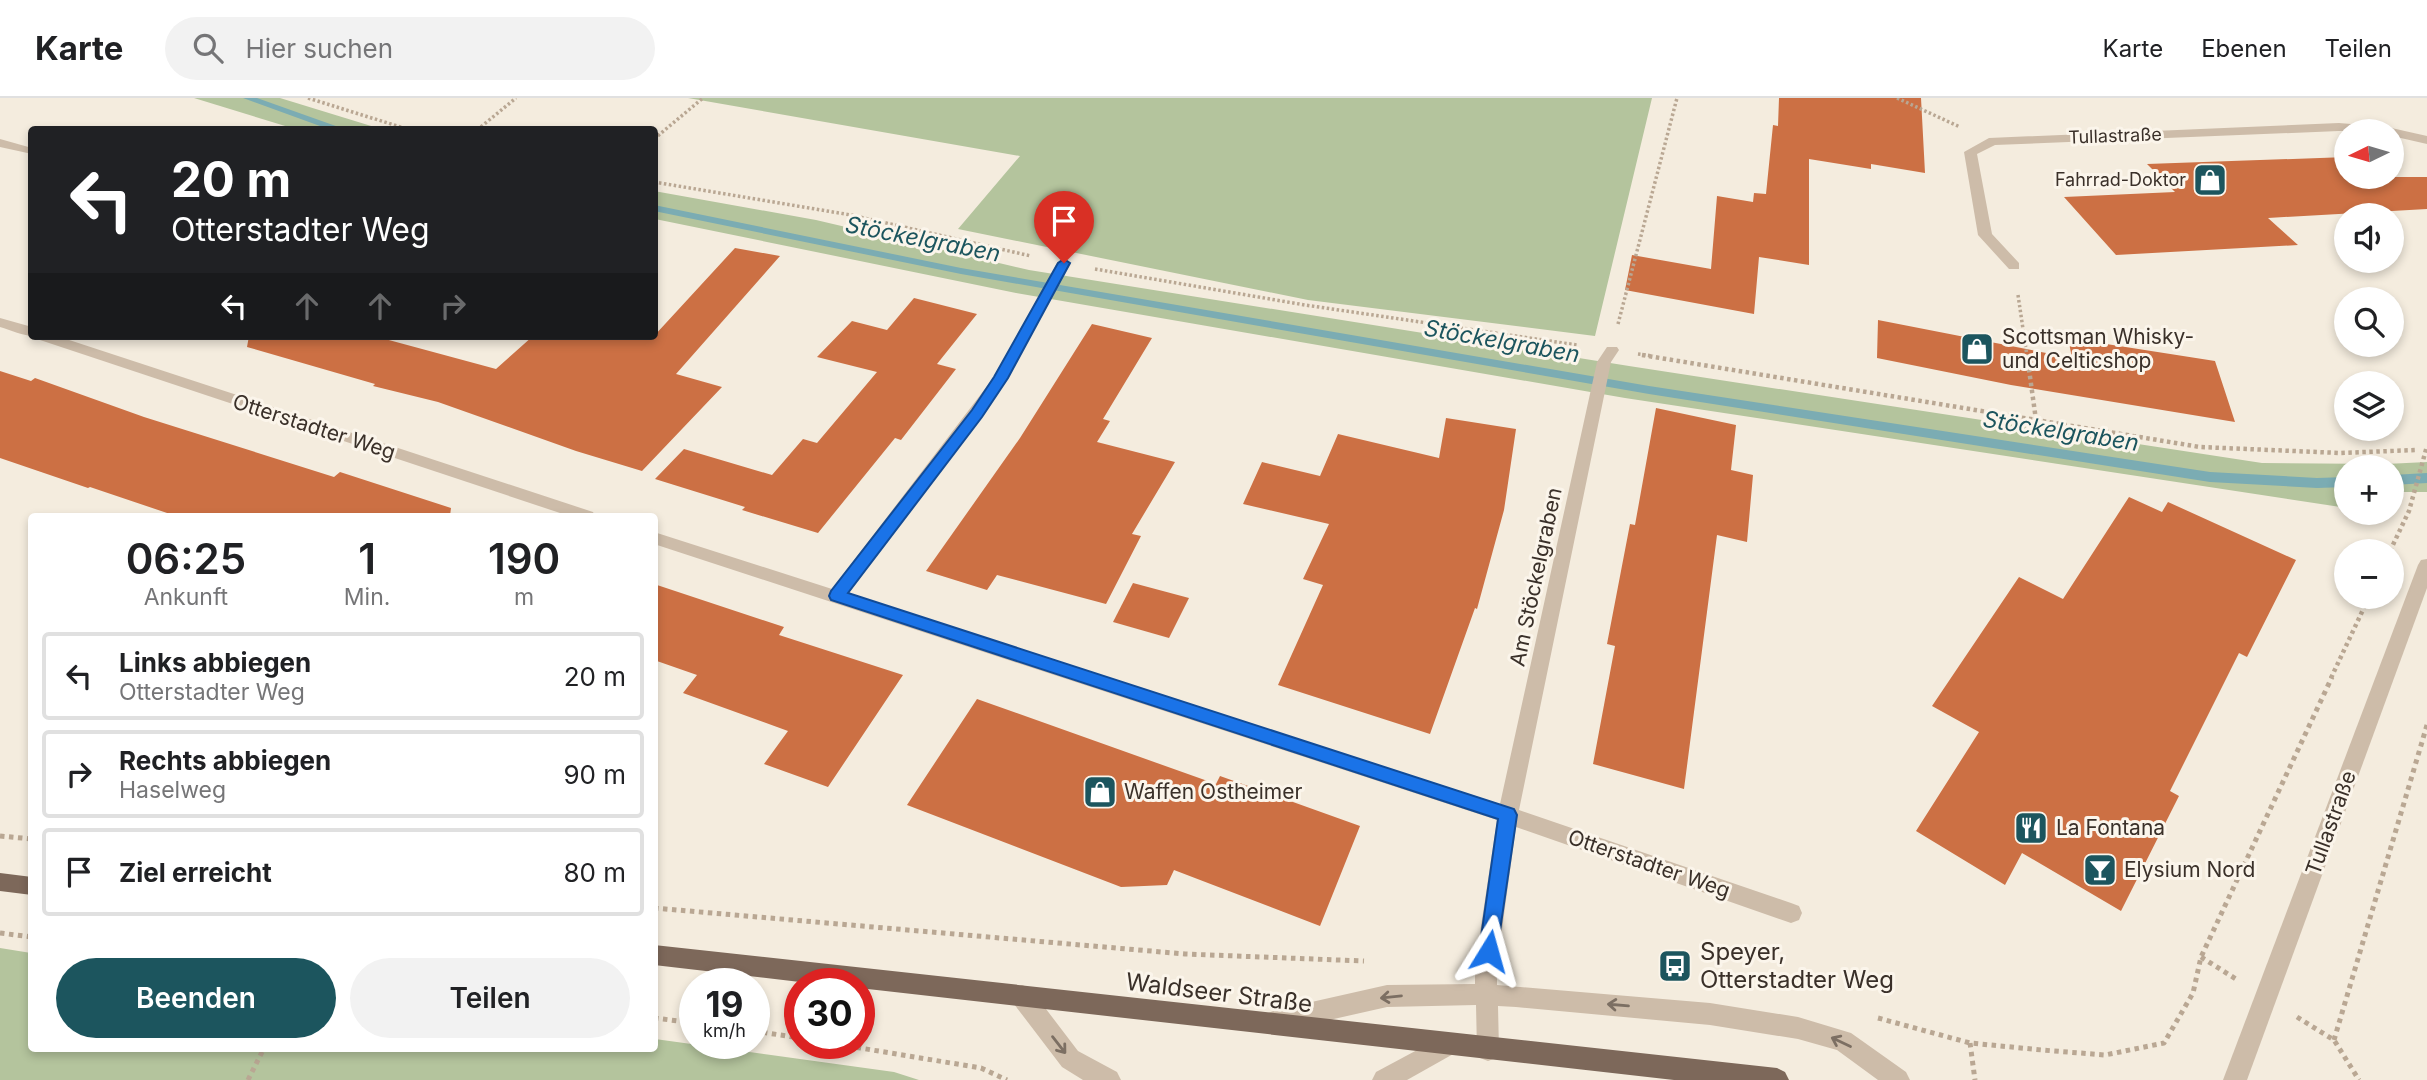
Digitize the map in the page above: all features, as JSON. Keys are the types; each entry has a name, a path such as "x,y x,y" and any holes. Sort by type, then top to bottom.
{"main road":[{"path":"0,882 28,886"},
{"name":"Waldseer Straße","path":"658,955 1488,1050 1777,1080"}],"street":[{"name":"Tullastraße","path":"1993,141 2334,127"},
{"path":"2404,135 2427,140"},
{"path":"1993,141 1970,152 1985,234 2014,266"},
{"path":"0,143 28,151"},
{"path":"837,596 1001,378 1061,269"},
{"path":"0,322 28,331"},
{"name":"Otterstadter Weg","path":"54,340 578,513"},
{"name":"Am Stöckelgraben","path":"1508,815 1608,356"},
{"name":"Otterstadter Weg","path":"658,539 1508,815 1791,913"},
{"name":"Tullastraße","path":"2235,1080 2425,577"},
{"path":"1488,1050 1486,966 1508,815"},
{"path":"1262,1024 1387,996 1488,994 1710,1014 1798,1028 1843,1041 1898,1080"},
{"path":"1022,996 1070,1059 1109,1080"},
{"path":"1384,1080 1447,1045"}],"path":[{"path":"308,98 397,126"},
{"path":"482,126 516,98"},
{"path":"658,136 703,98"},
{"path":"1608,356 1677,98"},
{"path":"1897,98 1993,141"},
{"path":"658,182 851,215 1061,269 1305,305 1608,356 2224,449 2340,453 2416,450"},
{"path":"2014,266 2036,420"},
{"path":"2396,539 2409,511 2427,446"},
{"path":"2201,957 2363,609"},
{"path":"2359,1080 2334,1040 2427,725"},
{"path":"2418,752 2427,749"},
{"path":"0,836 28,839"},
{"path":"0,933 28,936"},
{"path":"658,1018 679,1021"},
{"path":"1970,1043 1975,1080"},
{"path":"875,1050 981,1068 1007,1080"},
{"path":"248,1080 262,1052"}],"green space":[{"path":"194,98 280,98 371,126 285,126"},
{"path":"688,98 1652,98 1595,336 1308,300 958,229 1020,156"},
{"path":"658,192 816,220 1029,270 2262,463 2334,464 2334,506 1625,398 1016,293 658,220"},
{"path":"2427,462 2427,492 2404,492 2404,463"},
{"path":"0,948 28,953 28,1052 658,1052 658,1039 679,1042 679,1059 770,1059 770,1055 784,1059 894,1072 919,1080 0,1080"}],"building":[{"path":"1779,98 1921,98 1925,173 1871,164 1871,169 1809,159 1809,265 1759,257 1754,314 1625,290 1632,255 1711,269 1717,196 1753,202 1754,193 1766,194 1773,125 1778,126"},
{"path":"2334,157 2334,189 2404,189 2404,177 2427,177 2427,209 2404,210 2404,203 2334,203 2334,214 2268,218 2298,245 2116,255 2064,197 2175,192 2147,164"},
{"path":"735,248 780,256 676,374 722,387 642,471 576,451 438,402 373,386 375,384 247,347 248,340 389,340 496,369 529,340 658,340 658,332"},
{"path":"914,298 977,314 937,364 956,369 901,440 895,438 818,533 655,479 684,449 772,475 803,439 817,443 877,372 817,357 852,321 887,330"},
{"path":"1878,320 2072,358 2068,338 2215,361 2235,422 2011,385 1877,358"},
{"path":"1092,324 1152,338 1103,419 1110,421 1097,442 1175,462 1132,534 1141,536 1106,604 997,575 987,590 926,571 1020,438"},
{"path":"0,371 31,381 35,378 144,417 334,477 340,472 451,508 450,513 167,513 0,458"},
{"path":"1656,408 1736,425 1731,470 1753,475 1747,542 1717,535 1684,789 1593,764 1615,646 1607,644 1630,524 1635,525"},
{"path":"1446,418 1516,429 1504,510 1477,609 1475,608 1430,734 1278,685 1323,585 1303,579 1329,524 1243,504 1262,462 1320,476 1338,434 1439,458"},
{"path":"2129,497 2162,512 2168,502 2296,560 2247,657 2239,653 2170,791 2179,796 2121,911 2022,853 2005,885 1916,831 1979,732 1932,706 2019,577 2063,599"},
{"path":"1133,583 1189,598 1169,638 1113,622"},
{"path":"658,585 784,627 779,635 903,675 828,787 764,764 788,731 683,693 697,675 658,661"},
{"path":"977,699 1216,784 1220,776 1360,826 1320,926 1174,870 1167,885 1121,887 907,805"}],"waterway":[{"name":"Stöckelgraben","path":"248,98 330,126"},
{"name":"Stöckelgraben","path":"658,209 961,271 1649,390 2210,477 2334,482"},
{"name":"Stöckelgraben","path":"2404,479 2427,478"}],"place":[{"name":"Fahrrad-Doktor","path":"2210,180"},
{"name":"Scottsman Whisky- und Celticshop","path":"1977,349"},
{"name":"Waffen Ostheimer","path":"1100,792"},
{"name":"La Fontana","path":"2031,828"},
{"name":"Elysium Nord","path":"2100,870"},
{"name":"Speyer, Otterstadter Weg","path":"1675,966"}],"route":[{"path":"1064,263 1001,378 837,596 1508,815 1489,951"}]}
